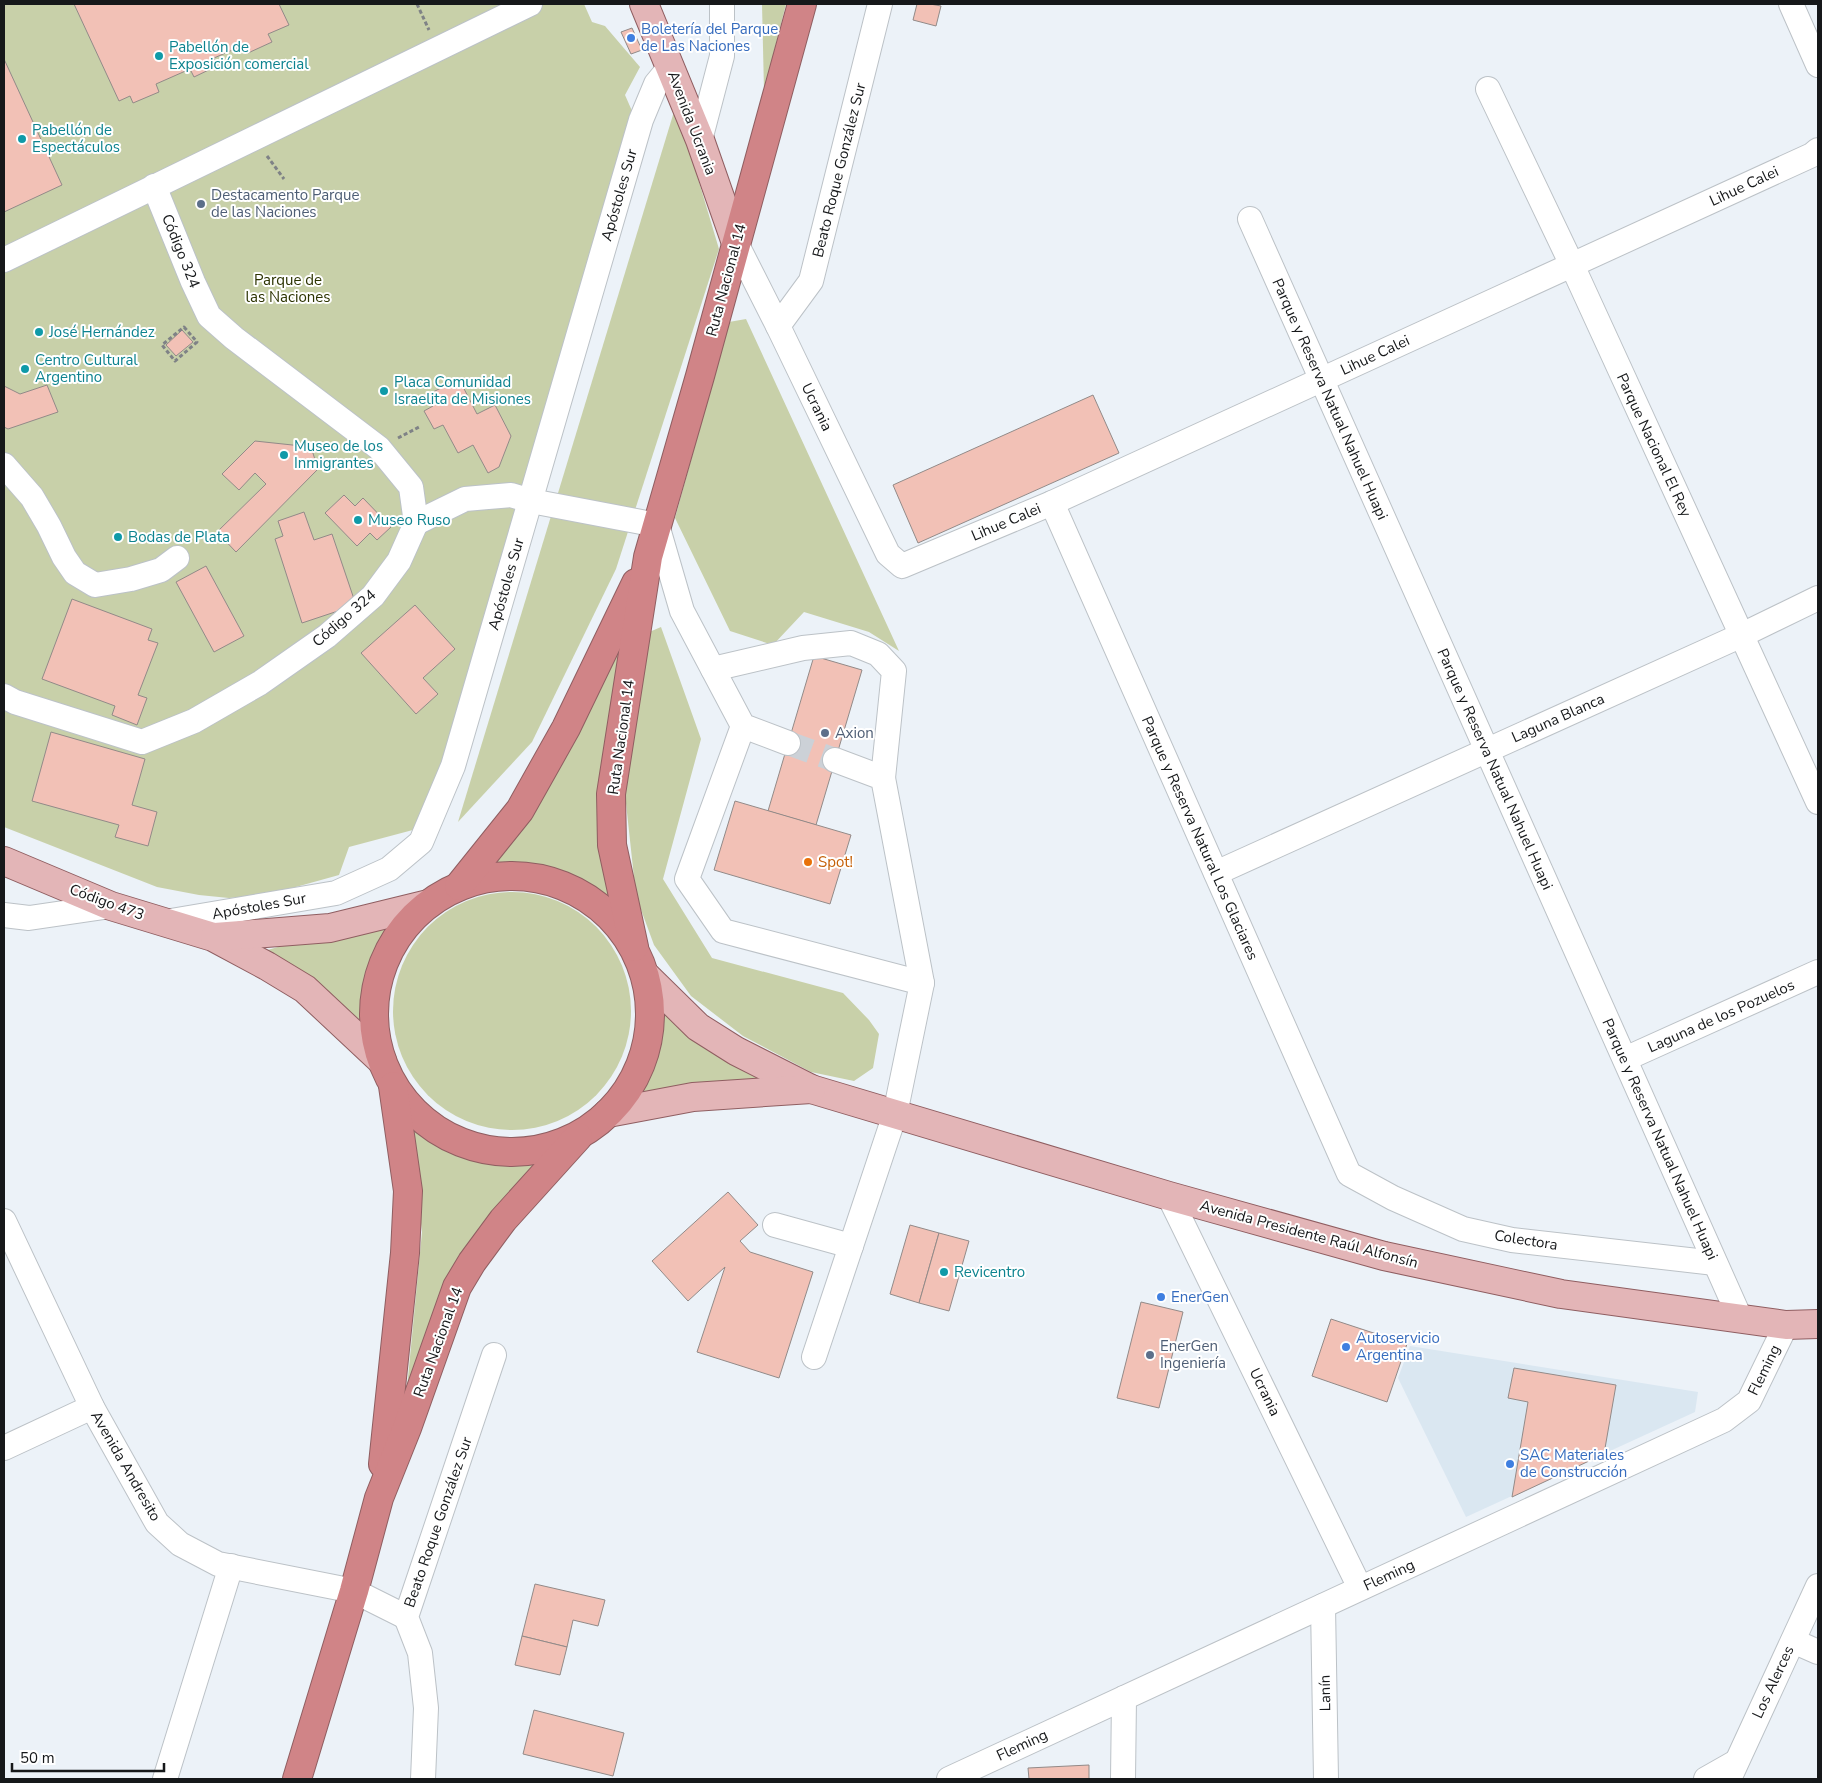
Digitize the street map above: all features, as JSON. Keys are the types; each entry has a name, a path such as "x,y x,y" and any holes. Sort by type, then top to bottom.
{"highway":[{"name":"Ruta Nacional 14","path":"380,1498 405,1253 408,1191 388,1074 374,1019 379,975 398,936 428,904 459,886 524,802 566,728 648,557 802,4"},
{"name":"Ruta Nacional 14","path":"634,947 612,845 611,794 648,557"},
{"path":"388,1074 421,1118 457,1141 499,1152 542,1149 582,1133 608,1114 631,1084 646,1050 650,1013 646,976 634,947 610,914 577,891 538,877 498,876 459,886"},
{"name":"Ruta Nacional 14","path":"298,1779 380,1498 457,1287 472,1262 503,1220 582,1133"}],"main road":[{"name":"Avenida Ucrania","path":"644,4 700,140 736,243"},
{"name":"Código 473","path":"4,861 111,906 213,937"},
{"path":"213,937 330,928 428,904"},
{"path":"213,937 305,989 388,1074"},
{"name":"Avenida Presidente Raúl Alfonsín","path":"646,976 698,1027 736,1051 811,1090 1170,1196 1384,1256 1560,1294 1786,1325 1818,1324"},
{"name":"Avenida Presidente Raúl Alfonsín","path":"608,1114 693,1097 811,1090"}],"street":[{"path":"4,260 530,4"},
{"path":"700,140 722,56 722,4"},
{"name":"Beato Roque González Sur","path":"778,326 811,281 880,4"},
{"path":"1791,4 1818,65"},
{"name":"Apóstoles Sur","path":"165,922 336,893 389,869 421,842 453,766 641,120 656,84 670,67"},
{"name":"Parque Nacional El Rey","path":"1488,89 1572,265 1818,802"},
{"name":"Lihue Calei","path":"902,566 1052,503 1812,155 1818,150"},
{"name":"Código 324","path":"4,696 15,702 142,742 194,721 260,683 327,636 373,596 399,561 416,523 411,487 380,448 242,344 209,316 154,186"},
{"name":"Parque y Reserva Natual Nahuel Huapi","path":"1250,219 1740,1318"},
{"name":"Ucrania","path":"736,243 888,554 902,566"},
{"path":"4,465 32,497 64,556 76,573 95,585 131,579 161,570 176,558"},
{"path":"416,523 465,499 511,496 658,525 682,610 743,726 788,742"},
{"name":"Parque y Reserva Natural Los Glaciares","path":"1052,503 1348,1174"},
{"name":"Laguna Blanca","path":"1216,873 1742,635 1818,598"},
{"path":"713,669 803,648 851,643 878,654 894,671 883,778 922,983 895,1114 814,1357"},
{"path":"743,726 687,879 723,931 922,983"},
{"path":"835,760 883,778"},
{"path":"4,915 29,918 111,906"},
{"name":"Laguna de los Pozuelos","path":"1625,1059 1818,972"},
{"name":"Colectora","path":"1348,1174 1393,1198 1463,1229 1512,1240 1715,1263"},
{"name":"Ucrania","path":"1170,1196 1360,1588"},
{"name":"Avenida Andresito","path":"4,1221 92,1407 157,1523 180,1544 218,1564 354,1591 406,1617"},
{"path":"775,1225 851,1246"},
{"name":"Fleming","path":"949,1779 1724,1420 1749,1402 1786,1325"},
{"name":"Beato Roque González Sur","path":"423,1779 426,1708 420,1653 406,1617 494,1355"},
{"path":"4,1448 92,1407"},
{"path":"165,1779 231,1566"},
{"name":"Los Alerces","path":"1733,1771 1818,1586"},
{"name":"Lanín","path":"1323,1606 1326,1779"},
{"path":"1793,1641 1818,1652"},
{"path":"1123,1779 1124,1698"},
{"path":"1706,1779 1733,1771"}],"path":[{"path":"417,4 438,48"},
{"path":"253,138 284,179"},
{"path":"184,327 197,342 175,361 162,345 184,327"}],"shaded area":[{"name":"SAC Materiales de Construcción","path":"1410,1346 1698,1392 1695,1412 1466,1517 1398,1378"}],"green space":[{"name":"Parque de las Naciones","path":"4,4 584,4 592,22 605,26 640,67 625,95 636,120 424,827 349,847 339,875 267,895 229,898 199,895 157,887 4,827"},
{"path":"762,4 786,4 764,91"},
{"path":"676,105 719,249 616,569 532,742 458,822"},
{"path":"746,319 899,651 869,632 804,612 773,645 730,631 675,518 729,322"},
{"path":"661,627 701,739 663,879 712,958 843,993 869,1020 879,1034 873,1068 854,1081 811,1072 743,1036 691,996 654,945 636,896 625,794 647,633"},
{"path":"622,637 613,904 559,873 482,865 556,775"},
{"path":"500,892 524,892 547,897 568,906 588,919 604,935 617,955 626,976 631,999 629,1034 622,1057 604,1087 588,1103 568,1116 547,1125 524,1130 500,1130 477,1125 456,1116 436,1103 420,1087 407,1067 398,1046 393,1023 393,999 398,976 407,955 420,935 436,919 456,906 477,897"},
{"path":"392,920 365,972 366,1028 295,966 264,951 306,939"},
{"path":"658,997 773,1082 630,1097 660,1049"},
{"path":"409,1117 455,1149 496,1159 547,1154 459,1255 407,1388 422,1232"}],"building":[{"name":"Pabellón de Exposición comercial","path":"74,4 279,4 289,25 268,34 272,42 248,53 244,45 214,58 217,66 194,77 190,69 156,84 159,92 133,103 130,96 119,101"},
{"path":"917,4 941,6 936,26 913,20"},
{"path":"632,28 642,50 631,54 621,32"},
{"name":"Pabellón de Espectáculos","path":"4,59 62,185 4,212"},
{"path":"182,330 193,342 176,356 166,345"},
{"path":"459,379 477,414 495,405 511,436 499,467 488,473 473,445 458,453 443,425 434,429 424,411 433,406 427,395"},
{"path":"47,385 58,412 8,429 4,427 4,386 20,394"},
{"path":"1093,395 1119,453 918,543 893,485"},
{"path":"255,441 311,447 318,469 236,552 217,532 266,484 255,473 239,490 222,474"},
{"name":"Museo Ruso","path":"344,495 355,506 363,498 391,527 377,540 370,533 357,546 325,513"},
{"path":"304,512 314,540 332,534 356,605 302,623 275,539 283,536 278,521"},
{"path":"206,566 244,636 214,652 176,582"},
{"path":"72,599 152,629 148,640 158,643 138,695 147,698 137,725 112,715 115,706 42,679"},
{"path":"415,605 455,649 423,678 438,694 416,714 361,653"},
{"path":"814,656 862,670 816,825 768,811"},
{"path":"51,732 145,759 132,805 157,812 148,846 115,837 119,825 32,801"},
{"path":"735,801 851,835 830,904 714,870"},
{"path":"728,1192 758,1225 740,1241 750,1252 813,1272 779,1378 697,1352 725,1267 688,1301 652,1261"},
{"path":"910,1225 939,1233 919,1303 890,1294"},
{"name":"Revicentro","path":"939,1233 969,1241 949,1311 919,1303"},
{"name":"EnerGen Ingeniería","path":"1141,1302 1183,1312 1159,1408 1117,1398"},
{"path":"1331,1319 1407,1344 1387,1402 1312,1376"},
{"path":"1514,1368 1616,1385 1604,1454 1512,1497 1528,1402 1508,1398"},
{"path":"535,1584 605,1600 598,1626 573,1620 567,1647 522,1636"},
{"path":"522,1636 567,1647 560,1675 515,1665"},
{"path":"534,1710 624,1733 613,1776 523,1754"},
{"path":"1089,1765 1089,1779 1029,1779 1028,1768"}],"tunnel":[{"path":"788,743 835,760"}],"place":[{"name":"Boletería del Parque de Las Naciones","path":"631,38"},
{"name":"Pabellón de Exposición comercial","path":"159,56"},
{"name":"Pabellón de Espectáculos","path":"22,139"},
{"name":"Destacamento Parque de las Naciones","path":"201,204"},
{"name":"José Hernández","path":"39,332"},
{"name":"Centro Cultural Argentino","path":"25,369"},
{"name":"Placa Comunidad Israelita de Misiones","path":"384,391"},
{"name":"Museo de los Inmigrantes","path":"284,455"},
{"name":"Museo Ruso","path":"358,520"},
{"name":"Bodas de Plata","path":"118,537"},
{"name":"Axion","path":"825,733"},
{"name":"Spot!","path":"808,862"},
{"name":"Revicentro","path":"944,1272"},
{"name":"EnerGen","path":"1161,1297"},
{"name":"Autoservicio Argentina","path":"1346,1347"},
{"name":"EnerGen Ingeniería","path":"1150,1355"},
{"name":"SAC Materiales de Construcción","path":"1510,1464"}]}
